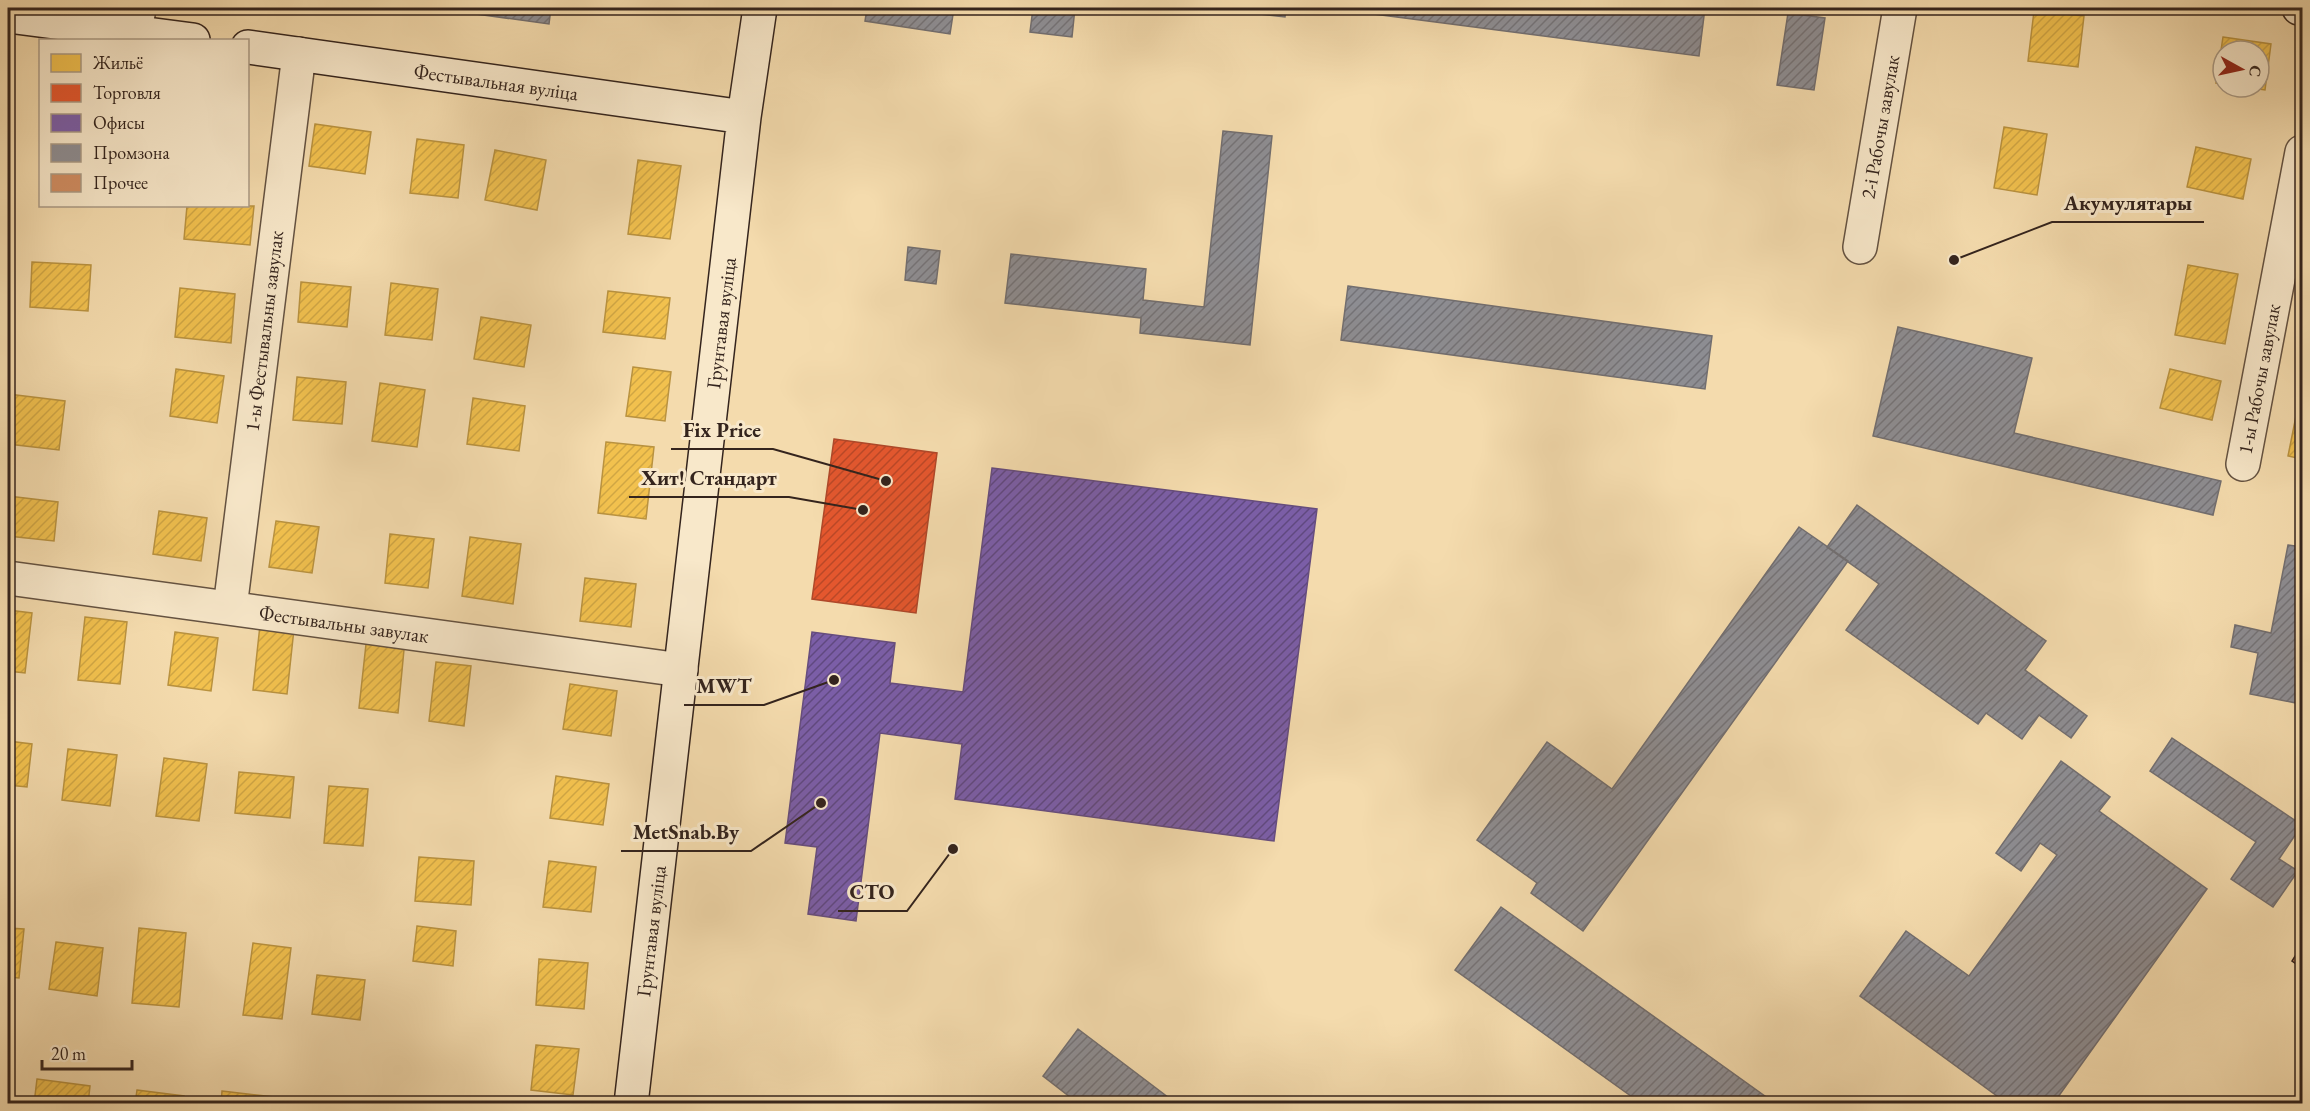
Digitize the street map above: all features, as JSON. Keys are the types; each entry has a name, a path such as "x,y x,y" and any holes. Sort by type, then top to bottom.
{"street":[{"name":"Грунтавая вуліца","path":"631,1104 744,117 760,8"},
{"name":"2-і Рабочы завулак","path":"1860,248 1900,8"},
{"path":"8,15 137,20 191,39"},
{"name":"Фестывальная вуліца","path":"249,48 744,117"},
{"name":"1-ы Фестывальны завулак","path":"230,608 298,54"},
{"name":"1-ы Рабочы завулак","path":"2243,464 2302,152"},
{"name":"Фестывальны завулак","path":"8,578 681,670"}],"building: Жильё":[{"path":"2034,11 2084,16 2078,67 2028,61"},
{"path":"315,124 371,132 365,174 309,166"},
{"path":"2004,127 2047,134 2037,195 1994,188"},
{"path":"417,139 464,145 458,198 410,193"},
{"path":"2196,147 2251,159 2243,199 2187,187"},
{"path":"495,150 546,160 537,210 485,200"},
{"path":"638,160 681,166 670,239 628,234"},
{"path":"254,206 250,245 184,239 187,207"},
{"path":"32,262 91,265 88,311 30,307"},
{"path":"2188,265 2238,274 2225,344 2175,335"},
{"path":"301,282 351,287 347,327 298,322"},
{"path":"391,283 438,289 432,340 385,335"},
{"path":"180,288 235,294 231,343 175,337"},
{"path":"608,291 670,298 665,339 603,332"},
{"path":"481,317 531,325 524,367 474,359"},
{"path":"633,367 671,372 665,421 626,416"},
{"path":"176,369 224,376 217,423 170,416"},
{"path":"2170,369 2221,381 2212,420 2160,408"},
{"path":"297,377 346,382 342,424 293,420"},
{"path":"380,383 425,390 417,447 372,441"},
{"path":"8,394 65,401 59,450 8,444"},
{"path":"473,398 525,406 519,451 467,444"},
{"path":"2297,411 2302,412 2302,459 2288,456"},
{"path":"606,442 654,447 646,519 598,513"},
{"path":"8,496 58,502 54,541 8,536"},
{"path":"159,511 207,518 201,561 153,554"},
{"path":"276,521 319,527 312,573 269,567"},
{"path":"390,534 434,539 428,588 385,583"},
{"path":"470,537 521,544 513,604 462,596"},
{"path":"585,578 636,584 631,627 580,621"},
{"path":"8,610 32,613 25,673 8,671"},
{"path":"85,617 127,622 120,684 78,680"},
{"path":"260,625 294,629 287,694 253,690"},
{"path":"175,632 218,638 211,691 168,685"},
{"path":"367,635 405,639 398,713 359,708"},
{"path":"436,662 471,666 464,726 429,721"},
{"path":"570,684 617,691 611,736 563,729"},
{"path":"8,741 32,744 27,787 8,785"},
{"path":"68,749 117,755 110,806 62,800"},
{"path":"164,758 207,764 199,821 156,816"},
{"path":"239,772 294,777 290,818 235,813"},
{"path":"556,776 609,784 603,825 550,818"},
{"path":"329,786 368,789 363,846 324,843"},
{"path":"419,857 474,861 471,905 415,901"},
{"path":"549,861 596,867 591,912 543,907"},
{"path":"417,926 456,931 453,966 413,961"},
{"path":"8,928 24,929 19,978 8,977"},
{"path":"139,928 186,933 179,1007 132,1003"},
{"path":"56,942 103,948 97,996 49,989"},
{"path":"253,943 291,948 282,1019 243,1015"},
{"path":"539,959 588,963 584,1009 536,1005"},
{"path":"317,975 365,980 360,1020 312,1014"},
{"path":"536,1045 579,1049 573,1095 531,1090"},
{"path":"37,1079 90,1086 88,1104 34,1104"},
{"path":"137,1090 184,1096 183,1104 135,1104"},
{"path":"222,1091 274,1097 273,1104 221,1104"},
{"path":"327,1100 360,1104 327,1104"}],"building: Торговля":[{"path":"834,439 937,453 916,613 812,599"}],"building: Офисы":[{"path":"992,468 1317,509 1274,841 955,799 962,744 880,733 856,921 808,914 817,847 785,843 812,632 895,643 890,683 963,692"}],"building: Промзона":[{"path":"433,8 551,8 549,24"},
{"path":"867,8 954,8 950,34 865,21"},
{"path":"1033,8 1075,8 1072,37 1030,32"},
{"path":"1211,8 1286,8 1285,17"},
{"path":"1327,8 1705,8 1699,56"},
{"path":"1788,13 1825,18 1814,90 1777,85"},
{"path":"1223,131 1272,136 1250,345 1140,333 1141,318 1005,303 1011,254 1146,269 1143,300 1204,307"},
{"path":"908,247 940,251 936,284 905,280"},
{"path":"1348,286 1712,336 1705,389 1341,340"},
{"path":"1898,327 2032,358 2014,433 2221,481 2213,515 1873,436"},
{"path":"1857,505 2046,641 2025,670 2087,716 2071,738 2039,715 2022,739 1986,713 1978,724 1846,630 1879,584 1827,547"},
{"path":"1799,527 1848,561 1583,931 1531,893 1537,883 1477,840 1547,742 1612,789"},
{"path":"2288,545 2302,547 2302,680 2300,679 2296,703 2250,694 2258,653 2231,647 2235,625 2271,633"},
{"path":"2172,738 2302,825 2279,859 2298,871 2273,907 2231,879 2256,842 2150,771"},
{"path":"2061,761 2110,797 2099,811 2207,889 2053,1104 2008,1104 1860,996 1906,931 1969,976 2057,855 2040,843 2021,871 1996,853"},
{"path":"1501,907 1776,1104 1642,1104 1455,970"},
{"path":"1078,1029 1177,1104 1079,1104 1043,1076"}],"building: Прочее":[{"path":"2302,945 2302,968 2292,961"}],"place":[{"name":"Акумулятары","path":"1954,260"},
{"name":"Fix Price","path":"886,481"},
{"name":"Хит! Стандарт","path":"863,510"},
{"name":"MWT","path":"834,680"},
{"name":"MetSnab.By","path":"821,803"},
{"name":"СТО","path":"953,849"}]}
